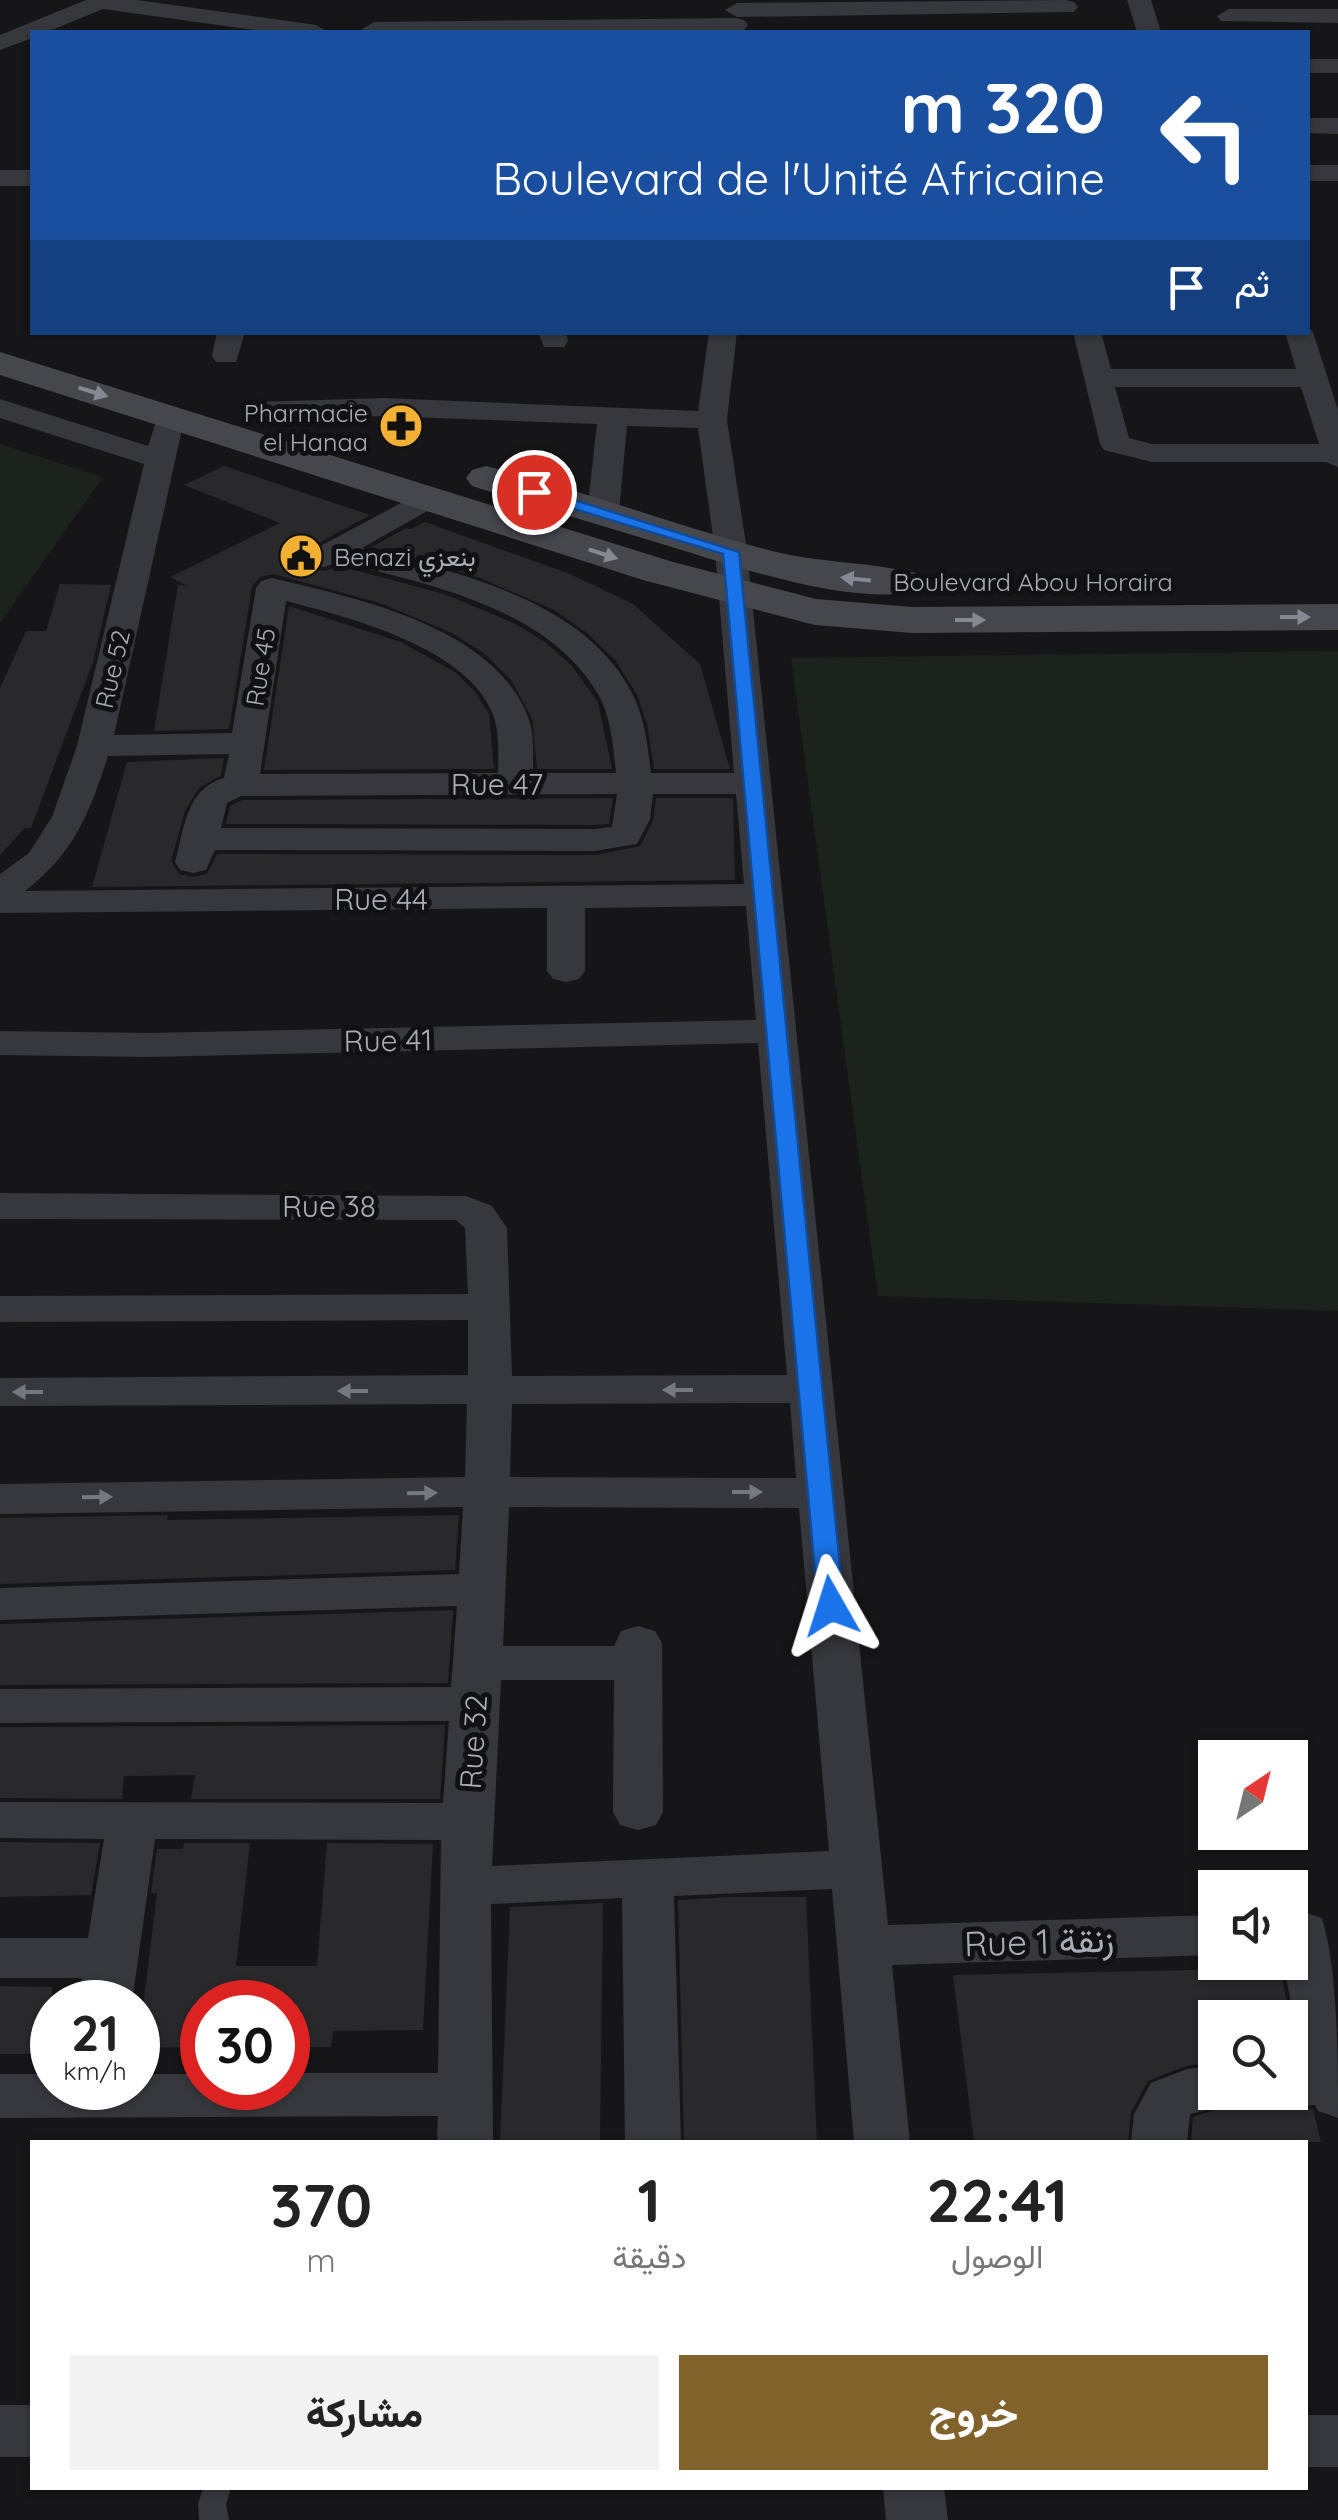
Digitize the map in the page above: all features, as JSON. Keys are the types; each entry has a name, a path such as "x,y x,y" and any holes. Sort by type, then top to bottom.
{"main road":[{"path":"0,330 257,411 603,512 733,573"},
{"path":"0,363 426,498 733,573"},
{"name":"Boulevard Abou Horaira","path":"733,573 816,573 882,581 1338,580"},
{"name":"Boulevard Abou Horaira","path":"733,573 815,612 883,619 1338,617"}],"street":[{"path":"373,30 408,0"},
{"path":"1139,0 1148,30"},
{"path":"32,30 104,1 302,30"},
{"path":"587,4 646,2 736,15"},
{"path":"544,30 736,15 900,14 1065,3 1072,30"},
{"path":"963,8 969,30"},
{"path":"1228,16 1338,16"},
{"path":"0,43 30,31"},
{"path":"1310,42 1338,42"},
{"path":"1310,66 1338,66"},
{"path":"1310,126 1338,126"},
{"path":"1310,157 1338,157"},
{"path":"1310,173 1338,172"},
{"path":"0,178 30,178"},
{"path":"723,335 712,420 733,573 882,2140"},
{"path":"1089,335 1116,444 1125,450 1337,455 1299,335"},
{"path":"1098,378 1313,378"},
{"path":"0,408 161,460"},
{"path":"257,411 499,410 612,429 712,420"},
{"name":"Rue 52","path":"0,892 56,844 70,817 94,746 170,416"},
{"path":"603,512 612,429"},
{"name":"Rue 45","path":"241,785 272,588 426,498"},
{"path":"198,838 613,840 624,836 632,826 634,784 628,733 618,700 599,672 572,646 532,618 493,599 335,551"},
{"path":"272,588 347,608 404,629 450,652 481,674 502,697 513,722 515,784"},
{"path":"94,746 248,743"},
{"name":"Rue 47","path":"241,785 752,783"},
{"path":"186,900 210,798 241,785"},
{"name":"Rue 44","path":"0,902 763,895"},
{"path":"566,897 566,970"},
{"name":"Rue 41","path":"0,1044 169,1045 776,1031"},
{"name":"Rue 38","path":"0,1206 471,1210 486,1228 491,1307 488,1391"},
{"path":"0,1310 491,1307"},
{"path":"0,1392 810,1389"},
{"name":"Rue 32","path":"465,2118 468,1822 482,1589 488,1391"},
{"path":"0,1499 485,1492 820,1493"},
{"path":"0,1604 482,1589"},
{"path":"0,1706 476,1683 639,1652 638,1812"},
{"path":"0,1820 468,1822"},
{"path":"0,1958 108,1980 132,1820"},
{"path":"467,1886 856,1869"},
{"path":"648,1878 653,2140"},
{"path":"1310,1932 1321,2088"},
{"name":"Rue 1 زنقة","path":"863,1946 1198,1936"},
{"path":"1159,2140 1160,2112 1170,2096 1198,2089"},
{"path":"0,2096 30,2095"},
{"path":"160,2097 465,2118"},
{"path":"0,2432 30,2431"},
{"path":"1308,2441 1338,2442"},
{"path":"914,2490 918,2520"}],"lane":[{"path":"214,2520 212,2504 216,2490"}],"shaded area":[{"path":"0,444 103,477 0,623"},
{"path":"1338,651 1338,1311 878,1296 791,658"}],"building":[{"path":"224,466 370,515 310,548 304,557 312,568 325,571 339,566 444,594 514,623 545,642 571,665 598,702 612,769 537,769 532,718 511,680 485,654 452,633 380,603 273,574 260,577 252,587 229,729 154,731 178,585 187,586 170,577 280,523 184,485"},
{"path":"425,522 570,574 633,604 700,664 730,769 654,769 647,724 637,695 616,661 587,633 554,610 478,577 372,547"},
{"path":"60,584 111,585 93,662 31,828 25,828 0,855 0,688 26,631 46,631"},
{"path":"289,606 401,642 455,672 489,714 494,769 264,770"},
{"path":"224,758 221,775 199,788 185,811 171,861 179,874 207,874 217,854 596,855 640,846 653,821 656,798 733,798 735,880 92,887 127,762"},
{"path":"613,798 609,824 595,825 226,824 230,806 242,800"},
{"path":"168,1515 167,1520 459,1515 455,1570 0,1584 0,1518"},
{"path":"453,1610 448,1683 0,1685 0,1624"},
{"path":"445,1725 440,1799 191,1799 195,1775 124,1776 122,1799 0,1798 0,1727"},
{"path":"0,1842 100,1843 91,1895 0,1897"},
{"path":"184,1843 250,1843 236,1966 317,1966 327,1843 433,1844 423,2030 333,2031 331,2047 310,2047 310,1980 180,1980 180,2047 160,2048 160,1980 146,1980 157,1893 151,1893 157,1849 183,1849"},
{"path":"806,1897 817,2140 684,2140 678,1900"},
{"path":"603,1903 600,2140 500,2140 510,1907"},
{"path":"1198,1970 1198,1980 1282,1980 1286,2000 1198,2000 1198,2064 1148,2081 1131,2112 1128,2140 974,2140 953,1975"},
{"path":"0,1986 30,1987 30,2054 0,2054"},
{"path":"1313,2109 1321,2142 1308,2140 1191,2140 1193,2117 1214,2110"}],"place":[{"name":"Pharmacie el Hanaa","path":"401,426"},
{"name":"Benazi بنعزي","path":"301,556"}],"route":[{"path":"534,492 731,552 831,1606"}]}
